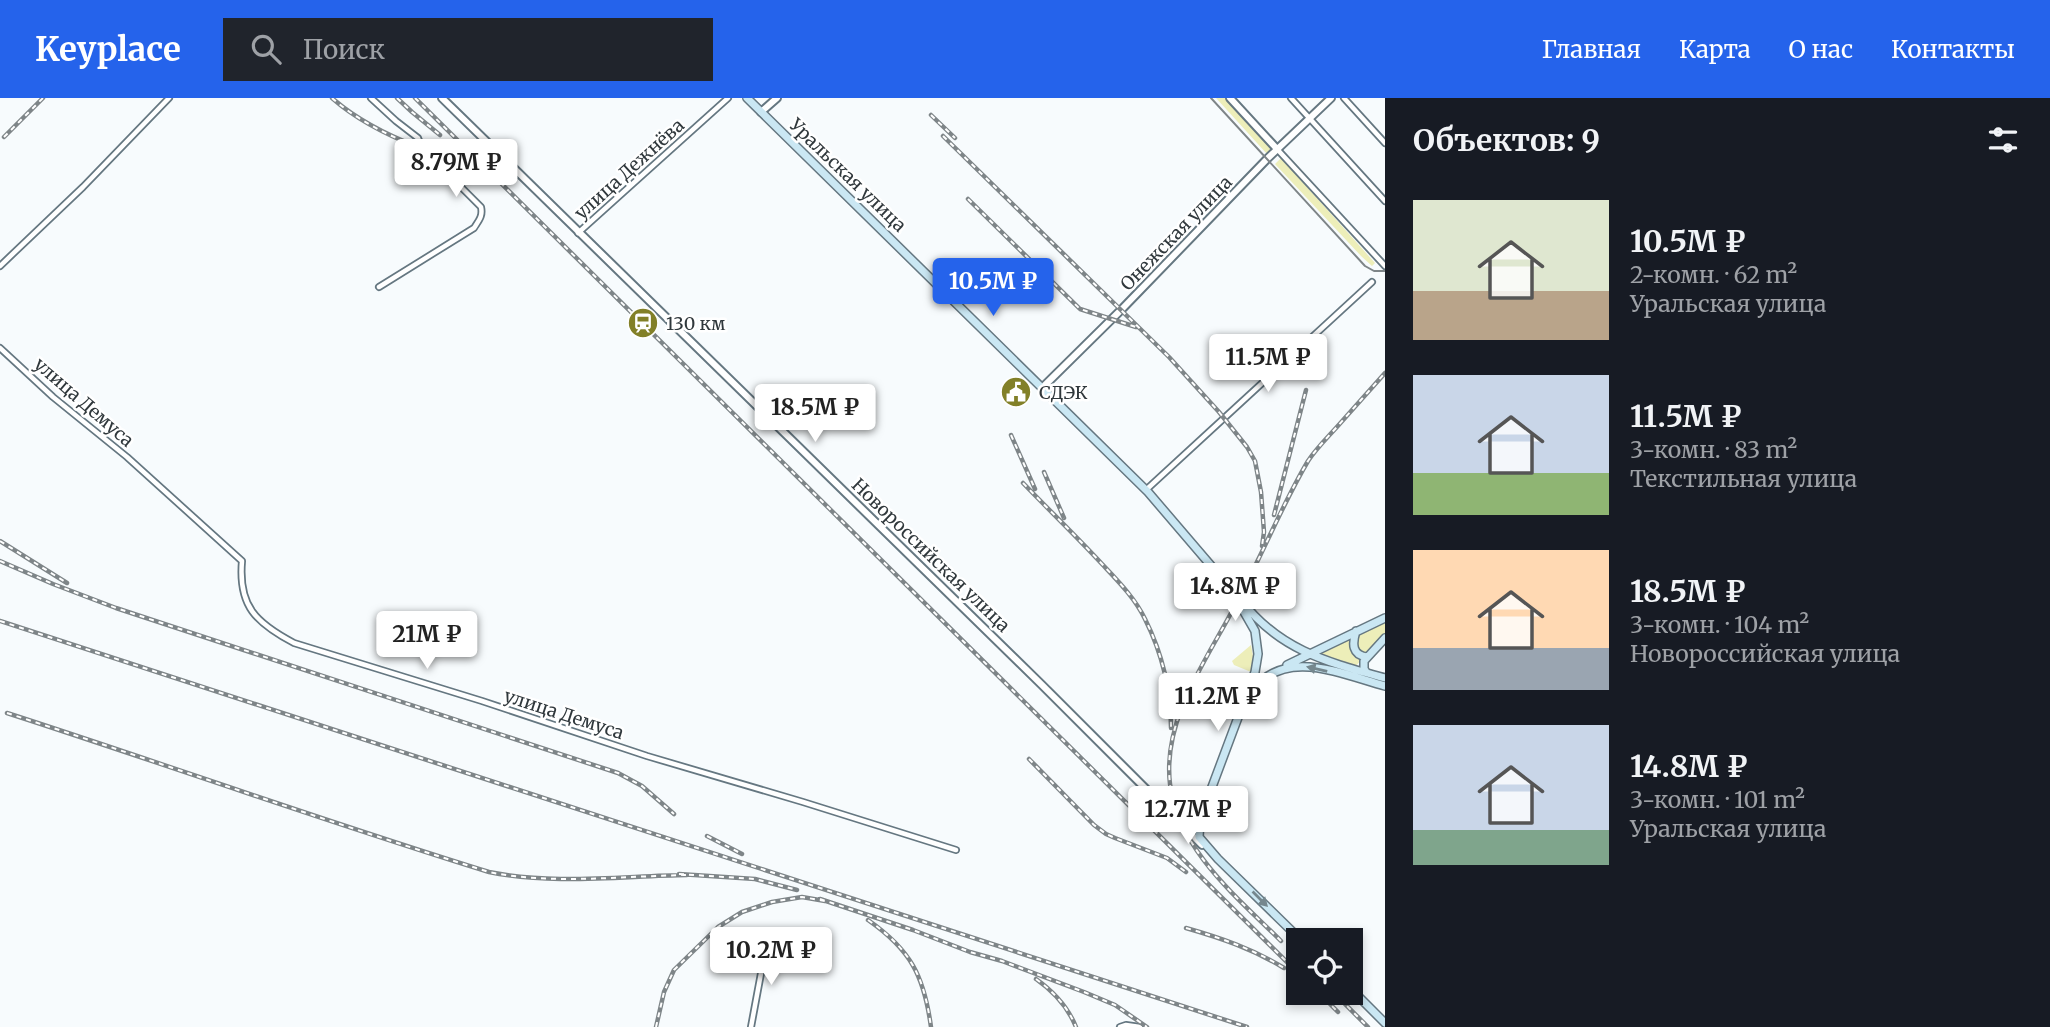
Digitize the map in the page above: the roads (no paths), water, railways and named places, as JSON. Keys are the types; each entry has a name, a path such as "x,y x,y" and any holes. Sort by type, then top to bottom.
{"main road":[{"name":"Уральская улица","path":"748,98 1146,489 1266,628 1308,654"},
{"name":"Уральская улица","path":"1210,563 1231,589 1257,637"},
{"path":"1245,703 1261,681 1278,670 1385,618"},
{"path":"1200,819 1251,685 1258,654 1258,631 1266,628"},
{"path":"1356,631 1353,645 1359,655 1367,657"},
{"path":"1367,673 1363,665 1367,657 1385,638"},
{"path":"1308,654 1385,678"},
{"path":"1278,670 1303,666 1385,686"},
{"name":"Новороссийская улица","path":"1200,819 1199,837 1289,928"},
{"path":"1363,1001 1385,1023"}],"street":[{"path":"0,266 83,187 169,98"},
{"path":"370,98 418,138 422,148 481,207 482,213 474,228 379,287"},
{"name":"Новороссийская улица","path":"442,98 1218,859"},
{"name":"улица Дежнёва","path":"578,233 728,98"},
{"path":"762,112 777,98"},
{"path":"1230,98 1385,266"},
{"path":"1291,98 1385,201"},
{"name":"Онежская улица","path":"1043,387 1277,149 1331,98"},
{"path":"1344,98 1385,143"},
{"path":"1146,489 1372,282"},
{"name":"улица Демуса","path":"0,348 242,561 240,580 243,594 255,616 271,631 294,643 647,756 956,850"},
{"path":"1167,811 1185,824 1200,819"},
{"path":"751,1027 767,941"},
{"path":"1120,1027 1140,1027"}],"tram line":[{"path":"1211,98 1365,266 1374,271 1385,271"}],"railway":[{"path":"4,137 43,98"},
{"path":"332,98 384,132 460,162 483,175"},
{"path":"397,98 440,135"},
{"path":"415,98 1286,961"},
{"path":"931,115 955,138"},
{"path":"943,136 1169,357 1247,447 1255,461 1261,492 1264,532 1262,546"},
{"path":"968,199 1080,309 1136,327"},
{"path":"1281,941 1212,871 1185,831 1170,784 1169,759 1173,734 1202,664 1239,598 1308,461 1385,373"},
{"path":"1274,515 1306,390"},
{"path":"1011,435 1035,489"},
{"path":"1044,472 1064,518"},
{"path":"1023,483 1114,577 1141,611 1164,672 1171,728"},
{"path":"0,541 67,583"},
{"path":"0,561 116,608 618,773 642,786 674,814"},
{"path":"0,621 1247,1027"},
{"path":"7,713 489,872 562,879 687,875"},
{"path":"1029,759 1106,834 1167,858 1186,872"},
{"path":"707,836 742,854"},
{"path":"679,874 755,879 797,890"},
{"path":"656,1027 664,992 674,970 718,927 742,912 772,902 802,897 825,901"},
{"path":"820,899 1084,992 1115,1005 1147,1027"},
{"path":"868,920 895,942 913,966 924,993 931,1027"},
{"path":"1186,928 1261,955 1284,968"},
{"path":"1036,979 1059,1000 1076,1027"},
{"path":"1331,1005 1338,1012"},
{"path":"1346,1005 1368,1027"}],"place":[{"name":"130 км","path":"643,323"},
{"name":"СДЭК","path":"1016,392"}]}
